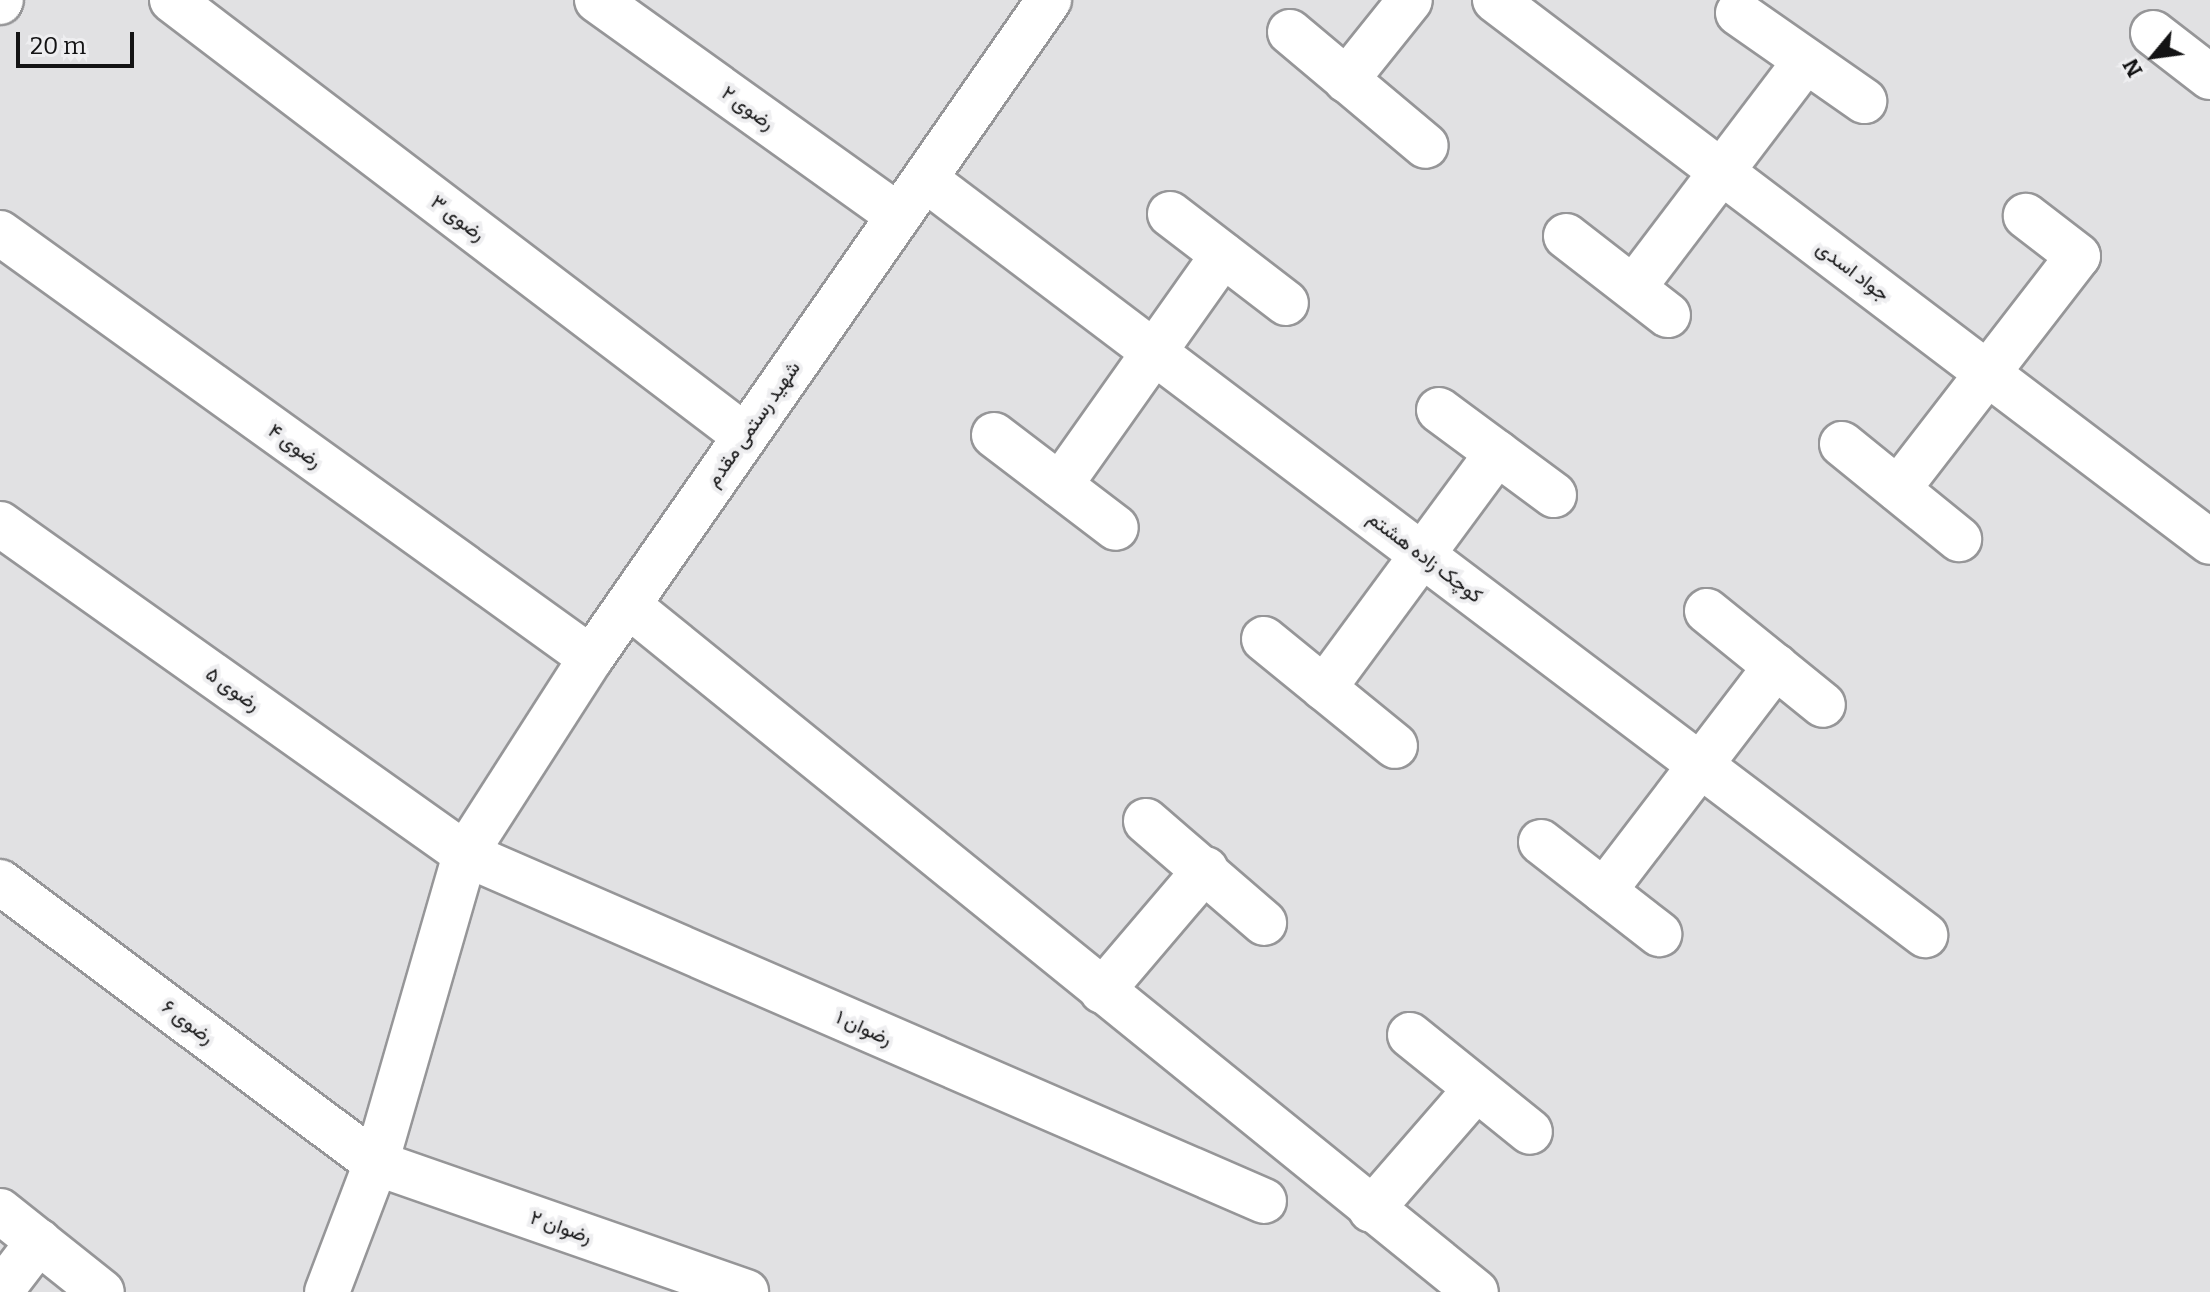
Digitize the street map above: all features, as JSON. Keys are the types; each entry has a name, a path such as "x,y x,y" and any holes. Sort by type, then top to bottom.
{"street":[{"name":"رضوی ۳","path":"172,0 745,436"},
{"name":"رضوی ۲","path":"597,0 899,216"},
{"path":"1346,80 1410,0"},
{"name":"جواد اسدی","path":"1495,0 2210,542"},
{"name":"شهید رستمی مقدم","path":"327,1292 376,1163 465,854 591,658 925,179 1039,4"},
{"path":"1738,13 1804,63 1864,101"},
{"path":"1290,32 1426,146"},
{"path":"2153,33 2207,69"},
{"path":"1634,287 1804,63"},
{"name":"کوچک زاده هشتم","path":"925,179 1925,935"},
{"path":"1170,214 1286,303"},
{"path":"1898,489 2078,256 2026,216"},
{"name":"رضوی ۴","path":"0,233 591,658"},
{"path":"1566,236 1668,315"},
{"path":"1060,485 1158,354 1223,255"},
{"path":"1439,410 1554,495"},
{"path":"994,435 1116,528"},
{"path":"1842,444 1959,539"},
{"path":"1324,688 1497,453"},
{"name":"رضوی ۵","path":"0,524 465,854"},
{"path":"628,605 1476,1292"},
{"path":"1707,611 1823,705"},
{"path":"1264,639 1395,746"},
{"path":"1604,891 1776,666"},
{"path":"1146,821 1206,869 1264,923"},
{"path":"1541,842 1659,934"},
{"name":"رضوان ۱","path":"465,854 1264,1201"},
{"path":"1102,991 1206,869"},
{"name":"رضوی ۶","path":"0,882 376,1163"},
{"path":"1410,1035 1530,1132"},
{"path":"1371,1210 1476,1089"},
{"name":"رضوان ۲","path":"376,1163 746,1292"},
{"path":"0,1211 102,1292"},
{"path":"0,1292 39,1241"}]}
